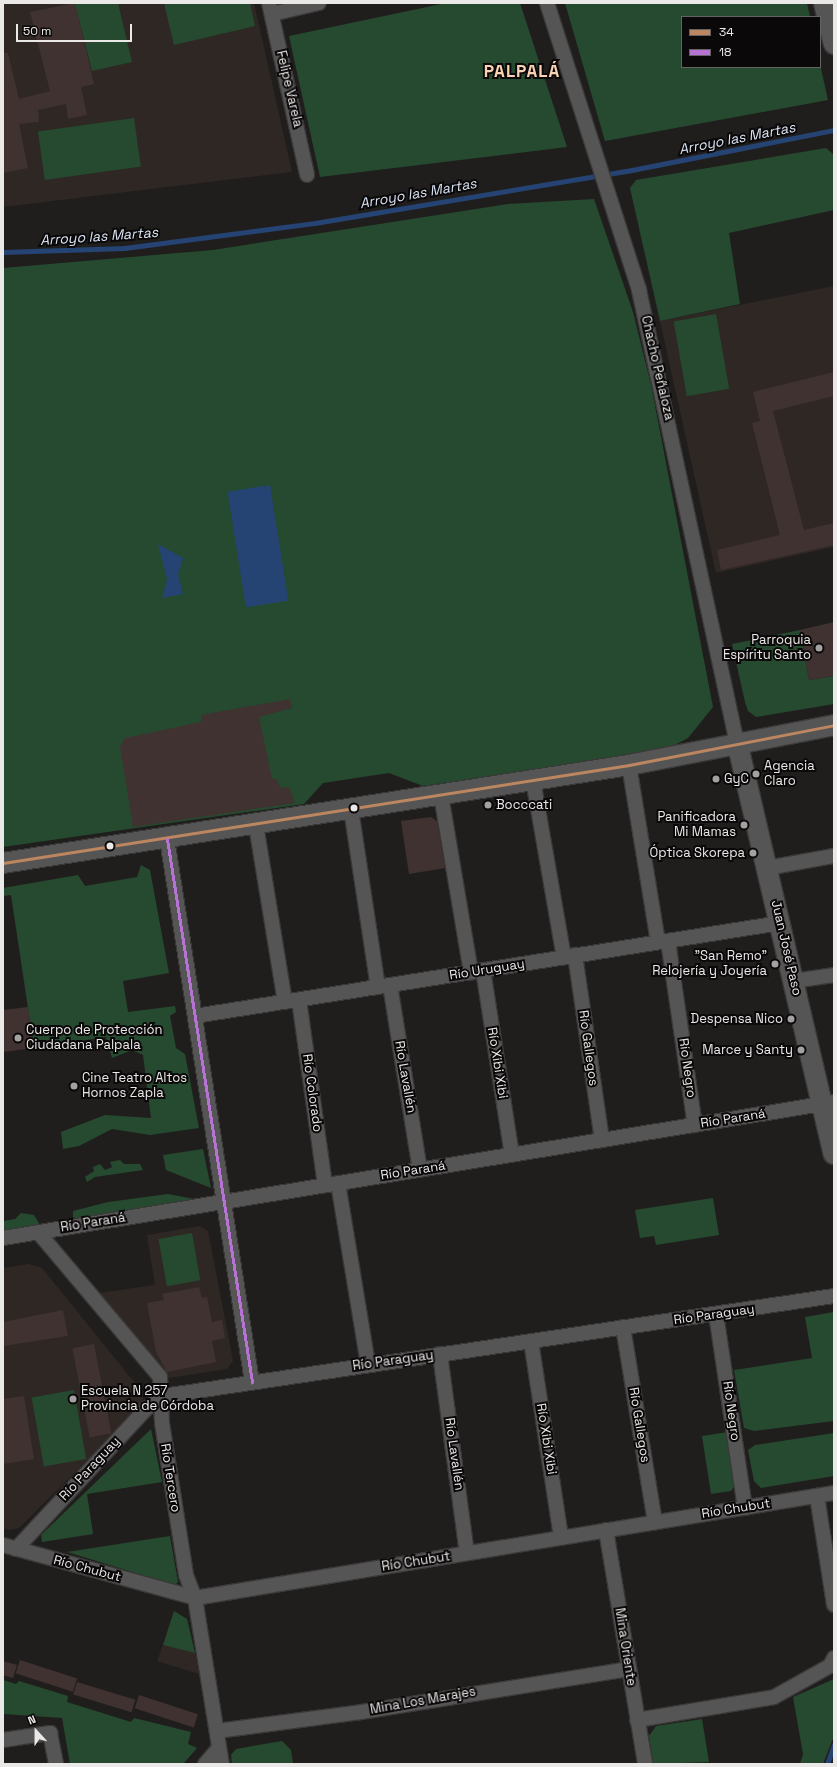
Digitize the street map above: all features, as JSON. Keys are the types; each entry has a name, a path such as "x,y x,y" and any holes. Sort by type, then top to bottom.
{"main road":[{"path":"824,3 834,44"},
{"path":"3,863 167,839 629,765 737,742 834,725"},
{"name":"Juan José Paso","path":"737,742 793,981 828,1103 834,1154"}],"street":[{"path":"270,8 319,3"},
{"name":"Chacho Peñaloza","path":"547,3 610,192 665,397 737,742"},
{"name":"Felipe Varela","path":"270,8 307,175"},
{"name":"Río Negro","path":"629,765 663,941 695,1125"},
{"name":"Río Gallegos","path":"533,780 569,956 602,1140"},
{"name":"Río Xibi Xibi","path":"441,795 477,971 512,1155"},
{"name":"Río Lavallén","path":"351,809 420,1170"},
{"path":"256,825 285,1002"},
{"path":"167,839 252,1382"},
{"path":"767,868 834,856"},
{"name":"Río Uruguay","path":"195,1016 780,923"},
{"path":"793,981 834,975"},
{"name":"Río Colorado","path":"299,1000 332,1184 368,1365"},
{"name":"Río Paraná","path":"3,1238 828,1103"},
{"name":"Río Tercero","path":"38,1232 152,1364 160,1377 163,1396 162,1423 186,1575 195,1598 222,1764"},
{"name":"Río Paraguay","path":"9,1547 146,1409 163,1396 834,1296"},
{"name":"Río Negro","path":"716,1314 745,1508"},
{"name":"Río Gallegos","path":"623,1327 655,1522"},
{"name":"Río Xibi Xibi","path":"531,1341 561,1538"},
{"name":"Río Lavallén","path":"440,1354 467,1553"},
{"name":"Río Chubut","path":"9,1547 195,1598 834,1493"},
{"path":"817,1496 834,1605"},
{"name":"Mina Oriente","path":"606,1530 645,1764"},
{"path":"637,1720 774,1697 832,1662"},
{"name":"Mina Los Marajes","path":"217,1731 361,1712 628,1668"},
{"path":"3,1740 50,1733 56,1764"},
{"path":"205,1764 219,1748"}],"shaded area":[{"path":"3,3 254,3 292,172 3,207"},
{"path":"834,286 834,547 716,573 660,321"},
{"path":"200,1226 208,1231 233,1361 227,1369 168,1378 156,1371 92,1294 155,1285 147,1235"},
{"name":"Escuela N 257 Provincia de Córdoba","path":"28,1264 42,1268 143,1393 143,1405 19,1528 10,1530 3,1528 3,1268"},
{"path":"163,1645 195,1653 199,1674 157,1661"}],"green space":[{"path":"118,3 132,62 92,71 75,4"},
{"path":"164,3 250,3 255,26 174,45"},
{"path":"446,3 520,3 567,147 320,177 289,36"},
{"path":"565,3 807,3 810,16 681,16 681,68 821,68 828,100 605,141"},
{"path":"134,118 141,167 45,180 38,131"},
{"path":"826,148 834,155 834,210 729,233 740,304 660,321 630,188 636,180"},
{"path":"594,199 633,312 651,385 713,707 688,738 667,749 423,786 389,773 323,783 304,804 3,847 3,268 213,250 508,204"},
{"path":"716,314 729,389 687,396 674,321"},
{"path":"800,630 809,680 834,676 834,704 756,717 748,711 745,702 732,644"},
{"path":"141,865 150,870 169,973 123,981 128,1012 175,1006 176,1012 170,1016 176,1048 185,1054 199,1128 150,1135 112,1129 79,1146 63,1149 61,1132 105,1115 151,1118 143,1055 132,1050 112,1058 106,1037 34,1048 11,895 3,896 3,888 78,875 85,886 137,877"},
{"path":"203,1149 211,1188 166,1170 163,1155"},
{"path":"120,1160 124,1164 140,1164 143,1170 95,1177 87,1182 85,1177 94,1171 93,1167 100,1164 105,1170 112,1167 110,1162"},
{"path":"168,1194 205,1201 73,1220 73,1211 108,1202"},
{"path":"713,1198 719,1235 656,1245 654,1236 640,1238 635,1210"},
{"path":"21,1213 34,1215 40,1225 3,1230 3,1221 15,1219"},
{"path":"192,1233 200,1280 167,1286 159,1239"},
{"path":"834,1312 834,1421 754,1431 744,1428 734,1370 812,1358 805,1317"},
{"path":"74,1390 86,1459 44,1466 32,1397"},
{"path":"151,1429 162,1482 87,1494 93,1534 42,1542 41,1535"},
{"path":"728,1432 736,1484 731,1491 711,1494 702,1436"},
{"path":"834,1433 834,1476 761,1488 754,1481 748,1450 755,1445"},
{"path":"170,1536 178,1582 175,1585 67,1552"},
{"path":"174,1611 187,1619 195,1653 163,1645"},
{"path":"834,1679 834,1736 823,1764 800,1764 803,1754 793,1697"},
{"path":"3,1680 16,1684 19,1681 68,1696 67,1702 131,1722 134,1718 191,1732 188,1744 197,1748 183,1764 70,1764 62,1718 3,1714"},
{"path":"702,1719 709,1762 653,1764 649,1736 656,1726"},
{"path":"282,1741 291,1750 293,1764 232,1764 231,1755 236,1749"}],"water":[{"path":"270,485 288,601 246,607 228,492"},
{"path":"158,544 183,558 178,575 183,594 162,598 167,579"}],"building":[{"path":"75,3 94,84 81,87 87,115 68,119 66,104 38,110 39,122 19,124 28,168 3,173 3,53 8,53 19,99 50,91 30,12"},
{"path":"834,372 834,396 773,411 804,530 834,523 834,545 721,570 717,550 780,535 752,423 760,421 753,392"},
{"name":"Parroquia Espíritu Santo","path":"834,622 834,676 809,680 800,630"},
{"path":"290,699 292,708 259,717 272,779 277,779 280,788 289,787 295,803 133,827 120,747 125,738 201,722 201,715"},
{"path":"431,817 437,821 445,868 409,874 401,821"},
{"name":"Cuerpo de Protección Ciudadana Palpala","path":"28,1007 34,1048 3,1052 3,1010"},
{"path":"199,1287 202,1298 207,1297 212,1322 222,1320 225,1338 212,1341 216,1362 167,1372 156,1352 147,1303 164,1300 162,1294"},
{"path":"63,1310 68,1336 3,1346 3,1322"},
{"path":"94,1344 111,1433 90,1438 72,1348"},
{"path":"24,1396 34,1459 3,1464 3,1399"},
{"path":"20,1660 77,1679 73,1692 16,1673"},
{"path":"3,1661 17,1665 13,1678 3,1675"},
{"path":"77,1682 135,1700 132,1712 73,1694"},
{"path":"139,1695 198,1714 194,1727 135,1708"}],"waterway":[{"name":"Arroyo las Martas","path":"3,252 125,248 315,223 632,170 834,130"},
{"path":"827,1764 834,1745"}],"transit line":[{"name":"34","path":"3,863 629,765 834,725"},
{"name":"18","path":"167,839 252,1382"}],"place":[{"name":"Parroquia Espíritu Santo","path":"819,648"},
{"name":"Agencia Claro","path":"756,774"},
{"name":"GyC","path":"716,779"},
{"name":"Bocccati","path":"488,805"},
{"name":"Panificadora Mi Mamas","path":"744,825"},
{"name":"Óptica Skorepa","path":"753,853"},
{"name":"\"San Remo\" Relojería y Joyería","path":"775,964"},
{"name":"Despensa Nico","path":"791,1019"},
{"name":"Cuerpo de Protección Ciudadana Palpala","path":"18,1038"},
{"name":"Marce y Santy","path":"801,1050"},
{"name":"Cine Teatro Altos Hornos Zapla","path":"74,1086"},
{"name":"Escuela N 257 Provincia de Córdoba","path":"73,1399"}],"district":[{"name":"PALPALÁ","path":"522,72"}]}
